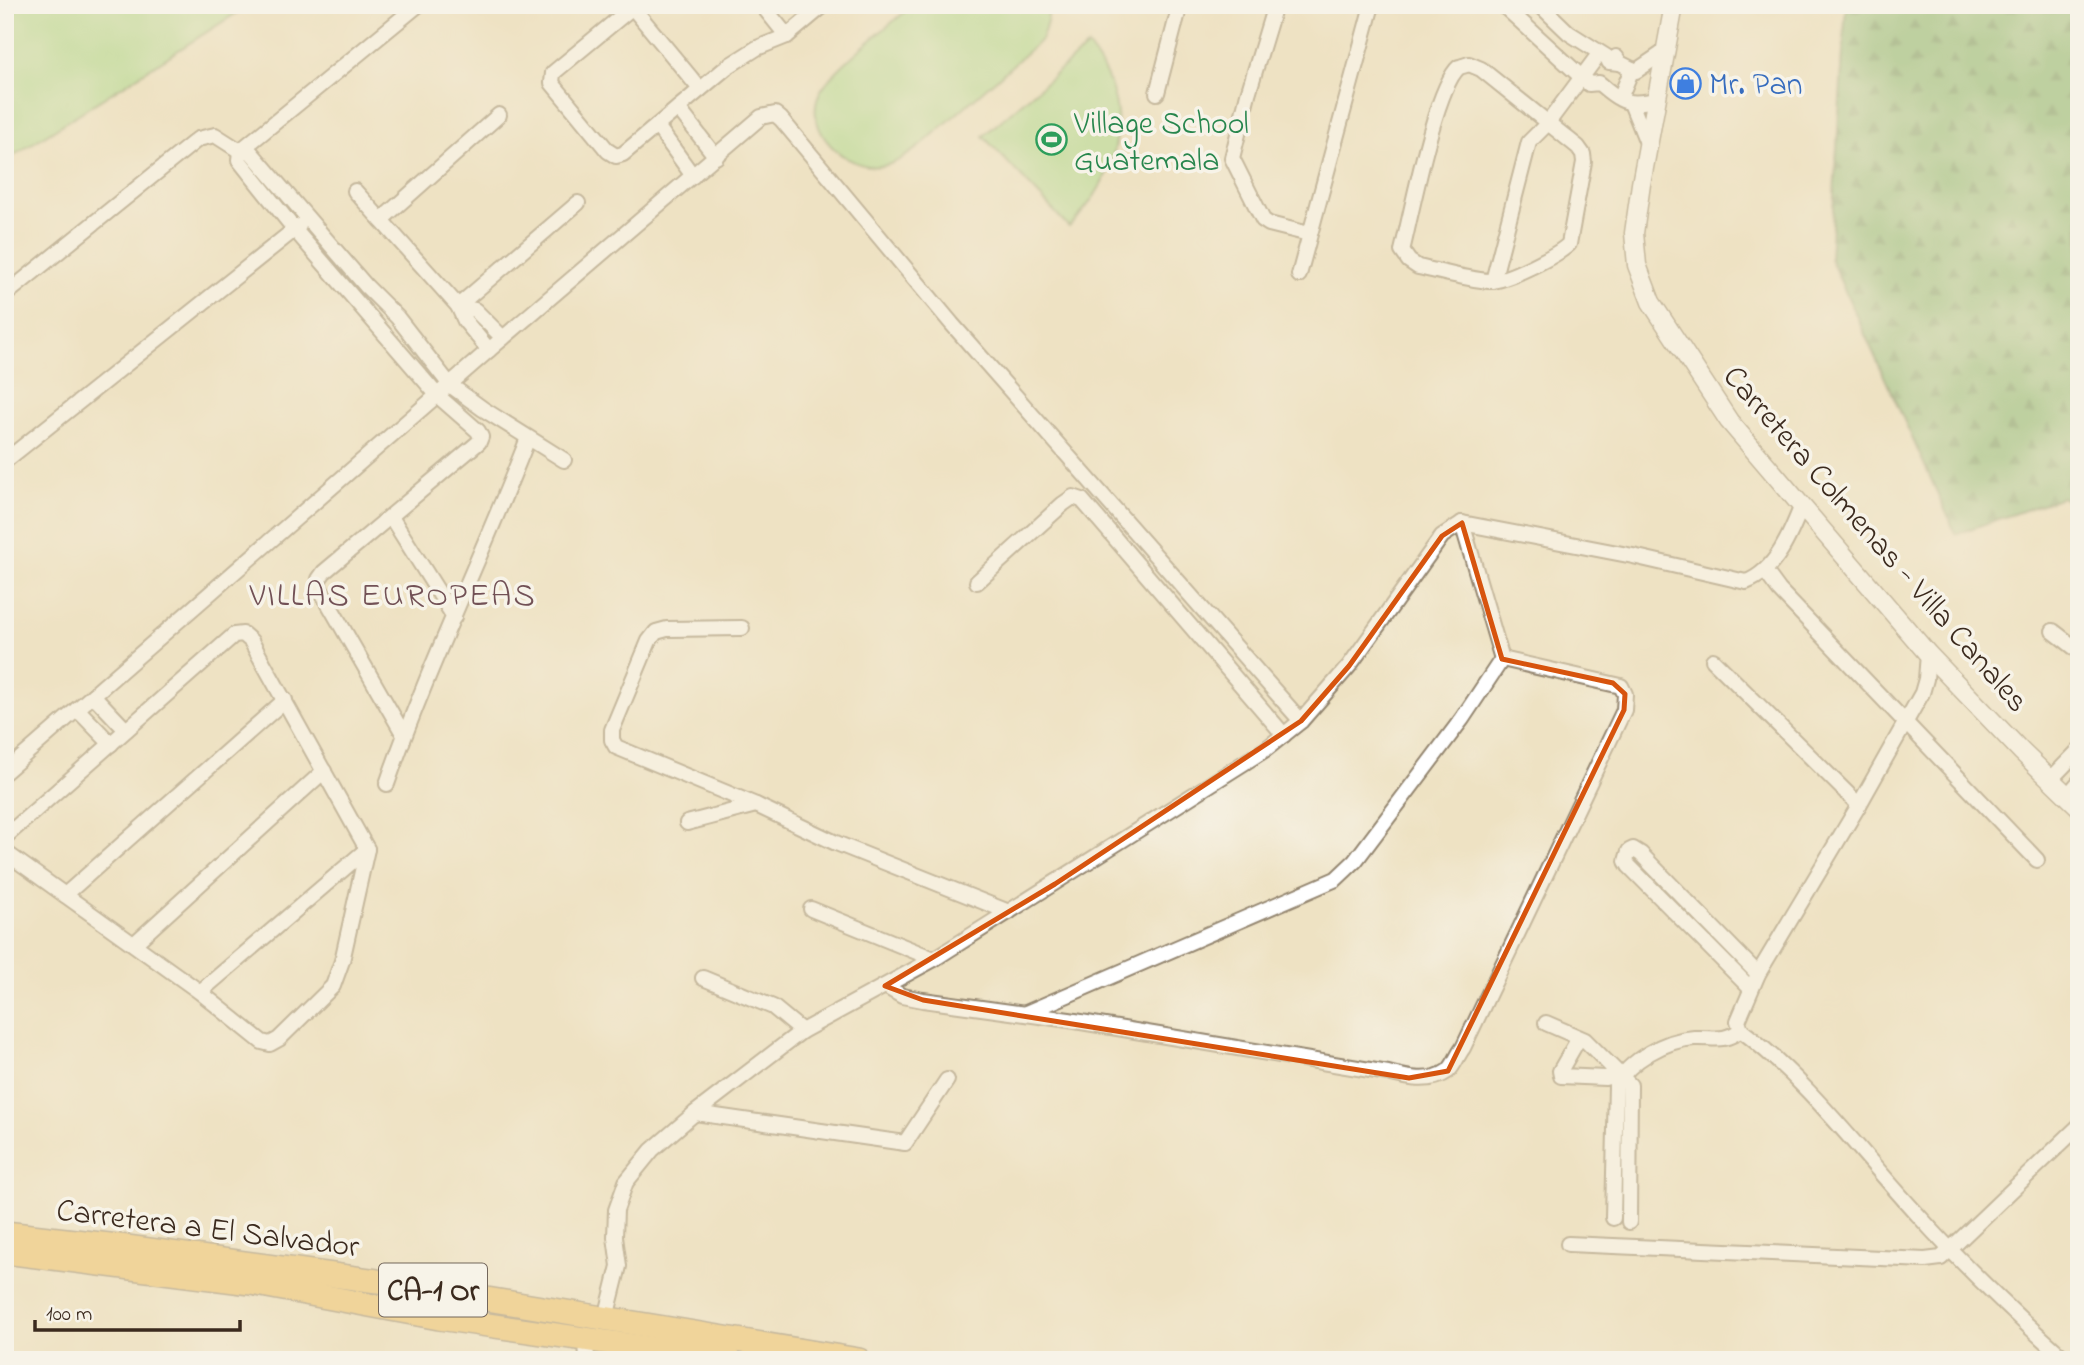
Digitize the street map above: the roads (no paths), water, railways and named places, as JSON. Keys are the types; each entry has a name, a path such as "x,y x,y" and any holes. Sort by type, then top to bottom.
{"highway":[{"name":"Carretera a El Salvador","path":"5,1233 364,1279 859,1360"},
{"name":"Carretera a El Salvador","path":"5,1252 251,1283 429,1316 586,1350 730,1360"},
{"path":"429,1316 424,1301 427,1298 514,1311 551,1308"}],"street":[{"path":"404,735 318,583 324,572 479,442 481,437 478,431 438,396 295,230 239,160 240,150 418,5"},
{"path":"762,5 787,36"},
{"path":"700,89 634,7 553,73 551,80 608,151 616,156 623,154 700,89 757,48 787,36 824,5"},
{"path":"1157,93 1180,5"},
{"path":"1275,5 1232,158 1263,220 1309,234"},
{"path":"1299,275 1372,5"},
{"path":"1503,5 1585,81 1599,83 1619,97 1640,103 1658,94 1619,63 1569,33 1540,5"},
{"name":"Carretera Colmenas - Villa Canales","path":"1674,5 1639,196 1634,243 1637,265 1651,302 1729,421 1928,654 2051,779 2075,795"},
{"path":"1493,281 1529,142 1585,81 1619,63 1667,50"},
{"path":"1619,63 1619,97 1648,145"},
{"path":"1469,64 1481,68 1578,147 1584,162 1572,236 1564,249 1537,264 1493,281 1418,267 1409,261 1402,251 1434,118 1445,89 1459,67 1469,64"},
{"path":"678,108 716,157"},
{"path":"5,772 761,117 775,114 952,324 1301,721"},
{"path":"381,220 499,115"},
{"path":"657,126 693,176"},
{"path":"5,295 198,139 215,135 240,150 250,151 366,286 397,317 450,385 483,410 564,460"},
{"path":"355,191 458,306 465,321 489,350"},
{"path":"458,306 578,202"},
{"path":"5,461 307,219"},
{"path":"355,299 366,286"},
{"path":"458,306 475,310 503,338"},
{"path":"470,425 483,410"},
{"path":"387,784 404,735 496,522 528,438"},
{"path":"976,582 1063,503 1073,497 1082,500 1284,735"},
{"path":"606,1318 619,1266 615,1237 616,1210 625,1182 652,1150 695,1112 802,1031 934,959 1266,749 1301,721 1349,666 1442,536 1462,523 1633,556 1746,582 1758,578 1765,571 1788,537 1802,505"},
{"path":"391,517 454,617"},
{"path":"1462,523 1502,659"},
{"path":"1765,571 1779,590 2037,860"},
{"path":"742,628 667,629 656,632 649,641 612,730 612,740 616,747 756,805 836,843 1009,912"},
{"path":"2053,631 2079,650"},
{"path":"5,837 234,635 243,634 251,641 367,849 342,961 333,986 271,1044 262,1042 200,992 5,852"},
{"path":"1928,654 1922,693 1906,724 1750,988 1738,1021 1741,1030 1797,1077 1919,1216 2012,1312 2066,1360"},
{"path":"885,986 902,996 923,1000 1024,1014 1409,1078 1425,1079 1448,1071 1463,1048 1624,710 1625,694 1621,686 1502,659"},
{"path":"1024,1014 1336,879 1355,861 1461,719 1502,659"},
{"path":"1713,660 1859,804"},
{"path":"93,695 126,730"},
{"path":"65,895 285,700"},
{"path":"77,709 111,744"},
{"path":"2051,779 2076,758"},
{"path":"134,944 324,771"},
{"path":"687,823 756,805"},
{"path":"200,992 367,849"},
{"path":"1750,988 1629,866 1626,861 1629,851 1633,849 1641,854 1758,974"},
{"path":"811,909 934,959"},
{"path":"703,978 773,1007 802,1031"},
{"path":"1546,1023 1585,1040 1622,1074"},
{"path":"1629,1222 1616,1084 1622,1074 1637,1061 1660,1048 1692,1038 1721,1040 1741,1030"},
{"path":"1579,1038 1560,1071 1561,1076 1605,1078 1622,1074"},
{"path":"695,1112 905,1143 947,1080"},
{"path":"1568,1244 1925,1260 1941,1258 2079,1126"},
{"path":"1613,1218 1622,1154"}],"place":[{"name":"Mr. Pan","path":"1686,83"},
{"name":"Village School Guatemala","path":"1051,140"}],"district":[{"name":"VILLAS EUROPEAS","path":"393,593"}]}
